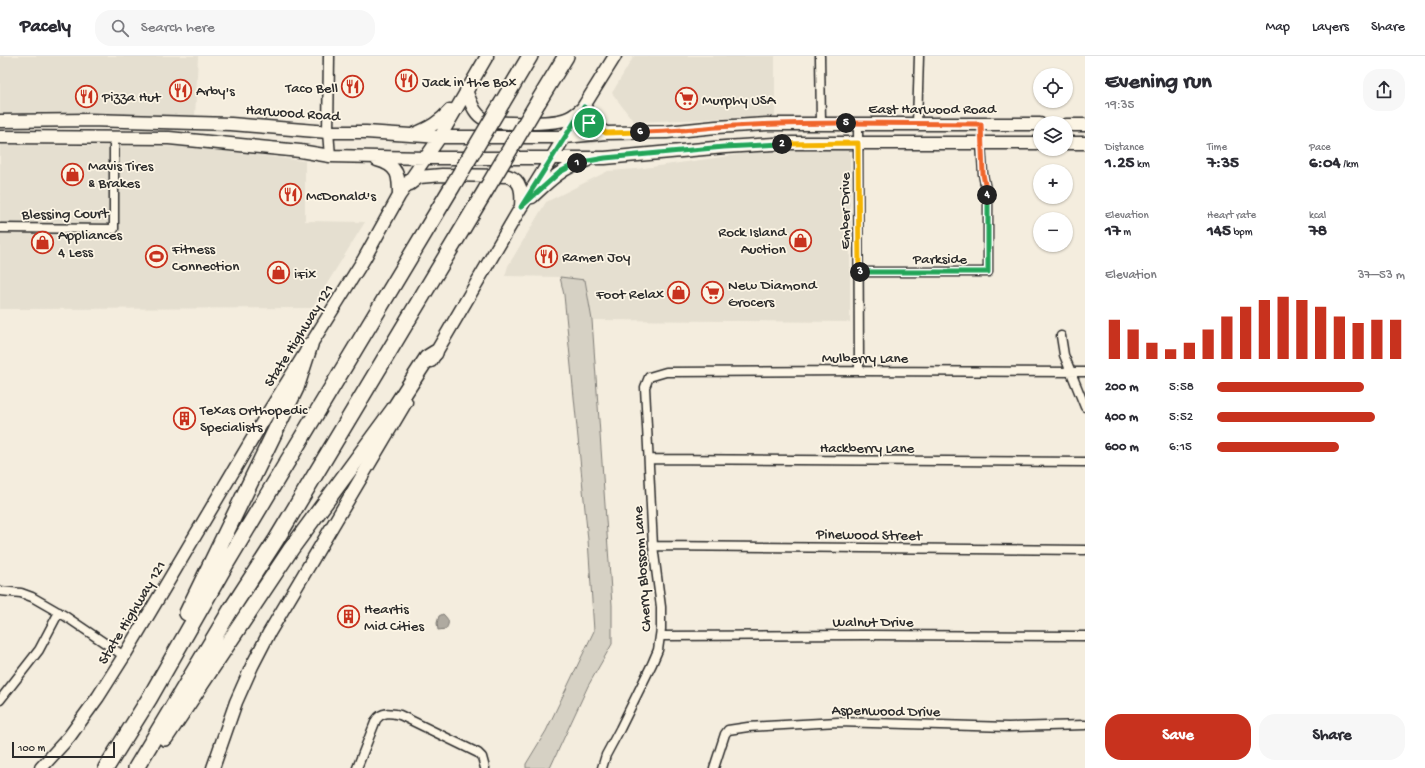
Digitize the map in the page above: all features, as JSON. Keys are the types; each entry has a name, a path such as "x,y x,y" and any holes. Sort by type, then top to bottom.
{"highway":[{"path":"106,768 149,699 226,564 530,56"},
{"path":"136,768 230,611 276,540 566,56"},
{"path":"149,699 150,682 183,623 222,544 296,388 310,345"},
{"path":"145,752 163,740 292,549 394,409 427,358 435,353"}],"main road":[{"name":"State Highway 121","path":"42,768 69,737 98,698 310,345 364,259 399,196 440,137 487,56"},
{"path":"213,768 236,702 269,633 521,207 615,56"},
{"path":"412,135 426,130 442,119 466,91 476,112 484,119 501,123 567,119 584,107"},
{"path":"584,107 589,123 606,133"},
{"name":"Harwood Road","path":"5,120 231,124 328,132 440,137"},
{"path":"5,120 3,137 169,138 330,156 426,158 605,158"},
{"path":"114,138 115,121"},
{"path":"230,144 231,124"},
{"name":"East Harwood Road","path":"440,137 565,137 606,133 667,132 767,124 1033,124"},
{"path":"917,124 918,143"},
{"path":"981,124 981,143"},
{"path":"1073,125 1085,125"},
{"path":"716,127 724,147"},
{"path":"521,207 560,172 577,163 605,158 724,147 791,143 1033,143"},
{"path":"1073,143 1085,143"},
{"path":"364,157 387,163 395,169 399,178 399,196"},
{"path":"399,196 414,180 419,177 442,175 508,176 514,178 519,183 522,193 521,207"}],"street":[{"path":"329,56 328,132 330,156"},
{"path":"820,56 821,123"},
{"path":"917,124 919,56"},
{"name":"Ember Drive","path":"858,123 859,371"},
{"name":"Blessing Court","path":"0,228 114,229 114,138"},
{"name":"Parkside","path":"859,272 988,272 988,200 983,174 981,143"},
{"path":"1061,336 1064,355 1085,407"},
{"name":"Mulberry Lane","path":"647,380 649,377 656,374 666,372 1085,372"},
{"name":"Cherry Blossom Lane","path":"602,768 606,754 652,664 658,650 660,636 661,607 653,546 645,387 647,380"},
{"name":"Hackberry Lane","path":"649,459 1085,462"},
{"name":"Pinewood Street","path":"653,546 1085,550"},
{"path":"0,591 21,593 32,597 59,612 124,656"},
{"path":"0,700 39,650 59,612"},
{"name":"Walnut Drive","path":"660,636 1085,636"},
{"path":"357,768 376,720 379,715 386,713 400,715 478,753 482,757 485,768"},
{"name":"Aspenwood Drive","path":"714,768 725,734 728,730 748,726 838,722 1008,726 1085,725"}],"shaded area":[{"path":"0,56 198,56 195,117 0,114"},
{"path":"634,56 775,56 775,116 634,122 612,93"},
{"path":"0,145 192,147 305,161 305,221 365,222 312,308 0,309"},
{"path":"850,150 850,322 592,320 585,280 560,277 505,276 508,266 546,202 608,171 637,169 764,151"},
{"path":"560,277 585,280 592,320 612,605 612,644 588,686 550,768 526,768 526,764 546,731 594,631 588,540 564,295"},
{"path":"443,614 448,620 448,625 446,629 438,630 437,623 439,616"}],"place":[{"name":"Jack in the Box","path":"406,81"},
{"name":"Taco Bell","path":"353,87"},
{"name":"Arby's","path":"180,90"},
{"name":"Pizza Hut","path":"87,96"},
{"name":"Murphy USA","path":"687,99"},
{"name":"Mavis Tires & Brakes","path":"73,174"},
{"name":"McDonald's","path":"290,195"},
{"name":"Rock Island Auction","path":"801,240"},
{"name":"Appliances 4 Less","path":"43,243"},
{"name":"Ramen Joy","path":"546,256"},
{"name":"Fitness Connection","path":"156,257"},
{"name":"iFix","path":"279,273"},
{"name":"Foot Relax","path":"679,293"},
{"name":"New Diamond Grocers","path":"712,293"},
{"name":"Texas Orthopedic Specialists","path":"185,418"},
{"name":"Heartis Mid Cities","path":"349,617"}],"route":[{"path":"584,107 589,123 606,133 667,132 767,124 981,124 983,174 988,200 988,272 859,272 858,143 791,143 724,147 605,158 577,163 560,172 521,207 584,107"}]}
